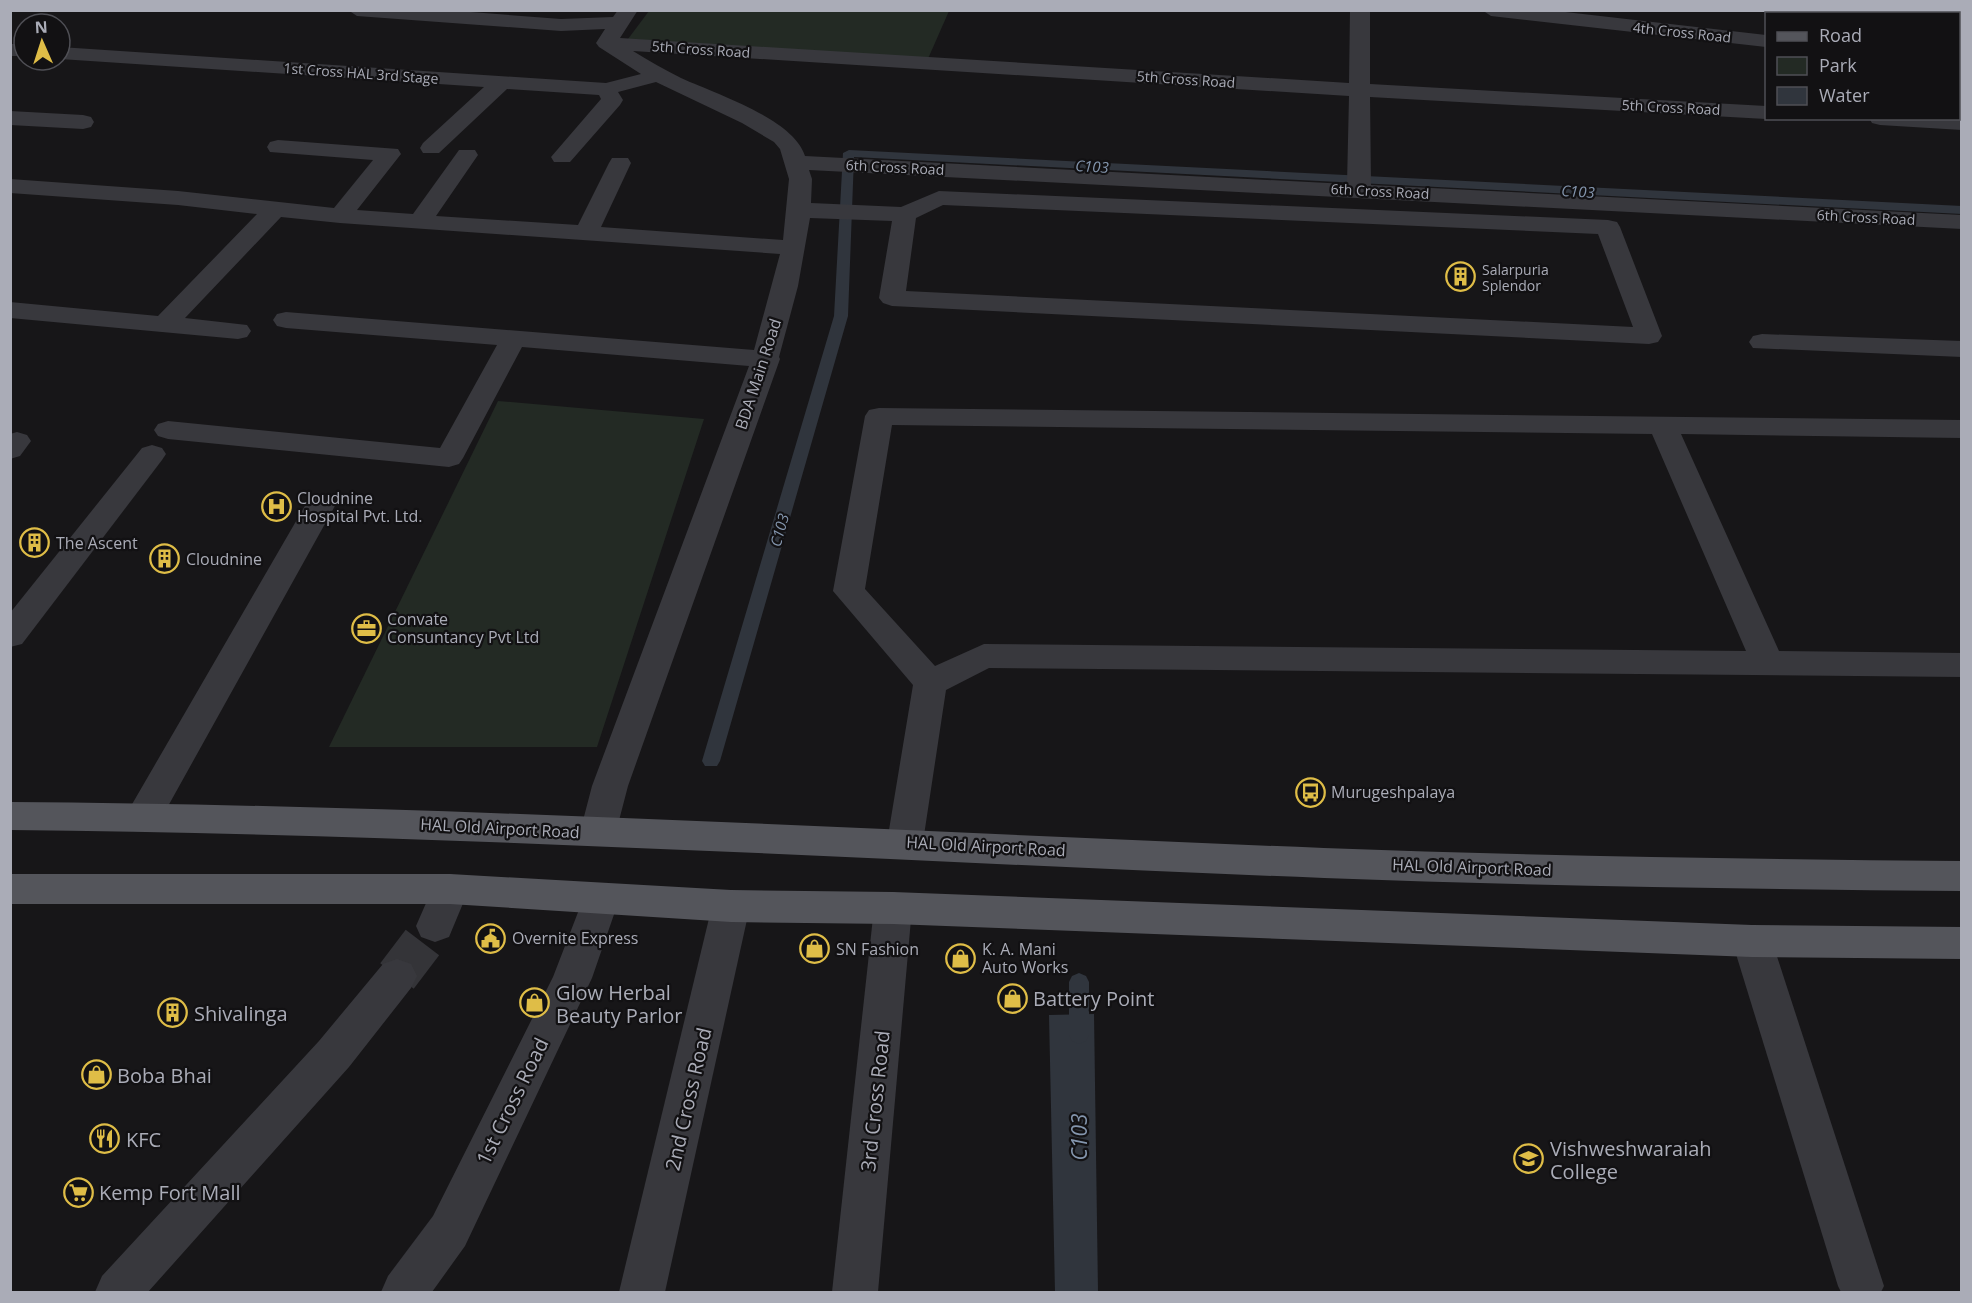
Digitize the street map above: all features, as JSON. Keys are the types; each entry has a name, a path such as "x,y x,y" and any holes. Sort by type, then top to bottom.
{"main road":[{"name":"HAL Old Airport Road","path":"10,816 288,818 598,832 905,842 1324,863 1723,874 1962,876"},
{"path":"10,889 450,890 731,906 893,908 1752,942 1962,943"}],"street":[{"name":"5th Cross Road","path":"357,10 561,25 617,25 1359,90 1765,112"},
{"path":"1359,190 1360,10"},
{"name":"4th Cross Road","path":"1491,10 1558,14 1765,41"},
{"path":"617,25 660,75 765,127 791,146 799,163"},
{"name":"1st Cross HAL 3rd Stage","path":"72,54 606,88 660,75"},
{"path":"431,148 502,82"},
{"path":"561,157 612,100 606,88"},
{"path":"10,118 83,122"},
{"path":"1913,120 1962,123"},
{"path":"278,147 390,154 340,216"},
{"path":"420,221 467,155"},
{"path":"586,233 620,163"},
{"name":"6th Cross Road","path":"799,163 1962,222"},
{"name":"BDA Main Road","path":"598,832 610,786 766,359 795,248 799,210 799,163"},
{"path":"10,186 178,198 340,216 795,248"},
{"path":"799,210 905,214 939,198 1608,227 1649,336 892,298 905,214"},
{"path":"165,324 275,209"},
{"path":"10,310 238,331"},
{"path":"286,320 766,359"},
{"path":"10,636 160,442 449,458 514,338"},
{"path":"1762,342 1962,349"},
{"path":"930,683 849,591 879,416 1962,429"},
{"path":"1664,426 1768,663"},
{"path":"144,816 321,504"},
{"path":"930,683 984,656 1962,665"},
{"path":"905,842 911,791 930,683"},
{"path":"435,926 450,890"},
{"name":"1st Cross Road","path":"404,1293 450,1231 572,978 600,900"},
{"name":"2nd Cross Road","path":"642,1293 731,906"},
{"name":"3rd Cross Road","path":"855,1293 893,908"},
{"path":"1752,942 1861,1286"},
{"path":"118,1293 334,1054 397,976"}],"green space":[{"path":"649,11 949,11 927,61 628,39"},
{"path":"498,401 704,419 597,747 329,747"}],"water":[{"path":"1094,1014 1098,1292 1055,1292 1049,1015"}],"waterway":[{"name":"C103","path":"711,761 841,316 849,153 1962,210"},
{"name":"C103","path":"1079,982 1079,1035"}],"tunnel":[{"path":"397,976 435,926"}],"place":[{"name":"Salarpuria Splendor","path":"1461,277"},
{"name":"Cloudnine Hospital Pvt. Ltd.","path":"276,507"},
{"name":"The Ascent","path":"35,543"},
{"name":"Cloudnine","path":"165,559"},
{"name":"Convate Consuntancy Pvt Ltd","path":"366,628"},
{"name":"Murugeshpalaya","path":"1310,792"},
{"name":"Overnite Express","path":"491,938"},
{"name":"SN Fashion","path":"815,949"},
{"name":"K. A. Mani Auto Works","path":"961,958"},
{"name":"Battery Point","path":"1012,998"},
{"name":"Glow Herbal Beauty Parlor","path":"535,1003"},
{"name":"Shivalinga","path":"173,1013"},
{"name":"Boba Bhai","path":"96,1075"},
{"name":"KFC","path":"105,1139"},
{"name":"Vishweshwaraiah College","path":"1529,1159"},
{"name":"Kemp Fort Mall","path":"78,1192"}]}
